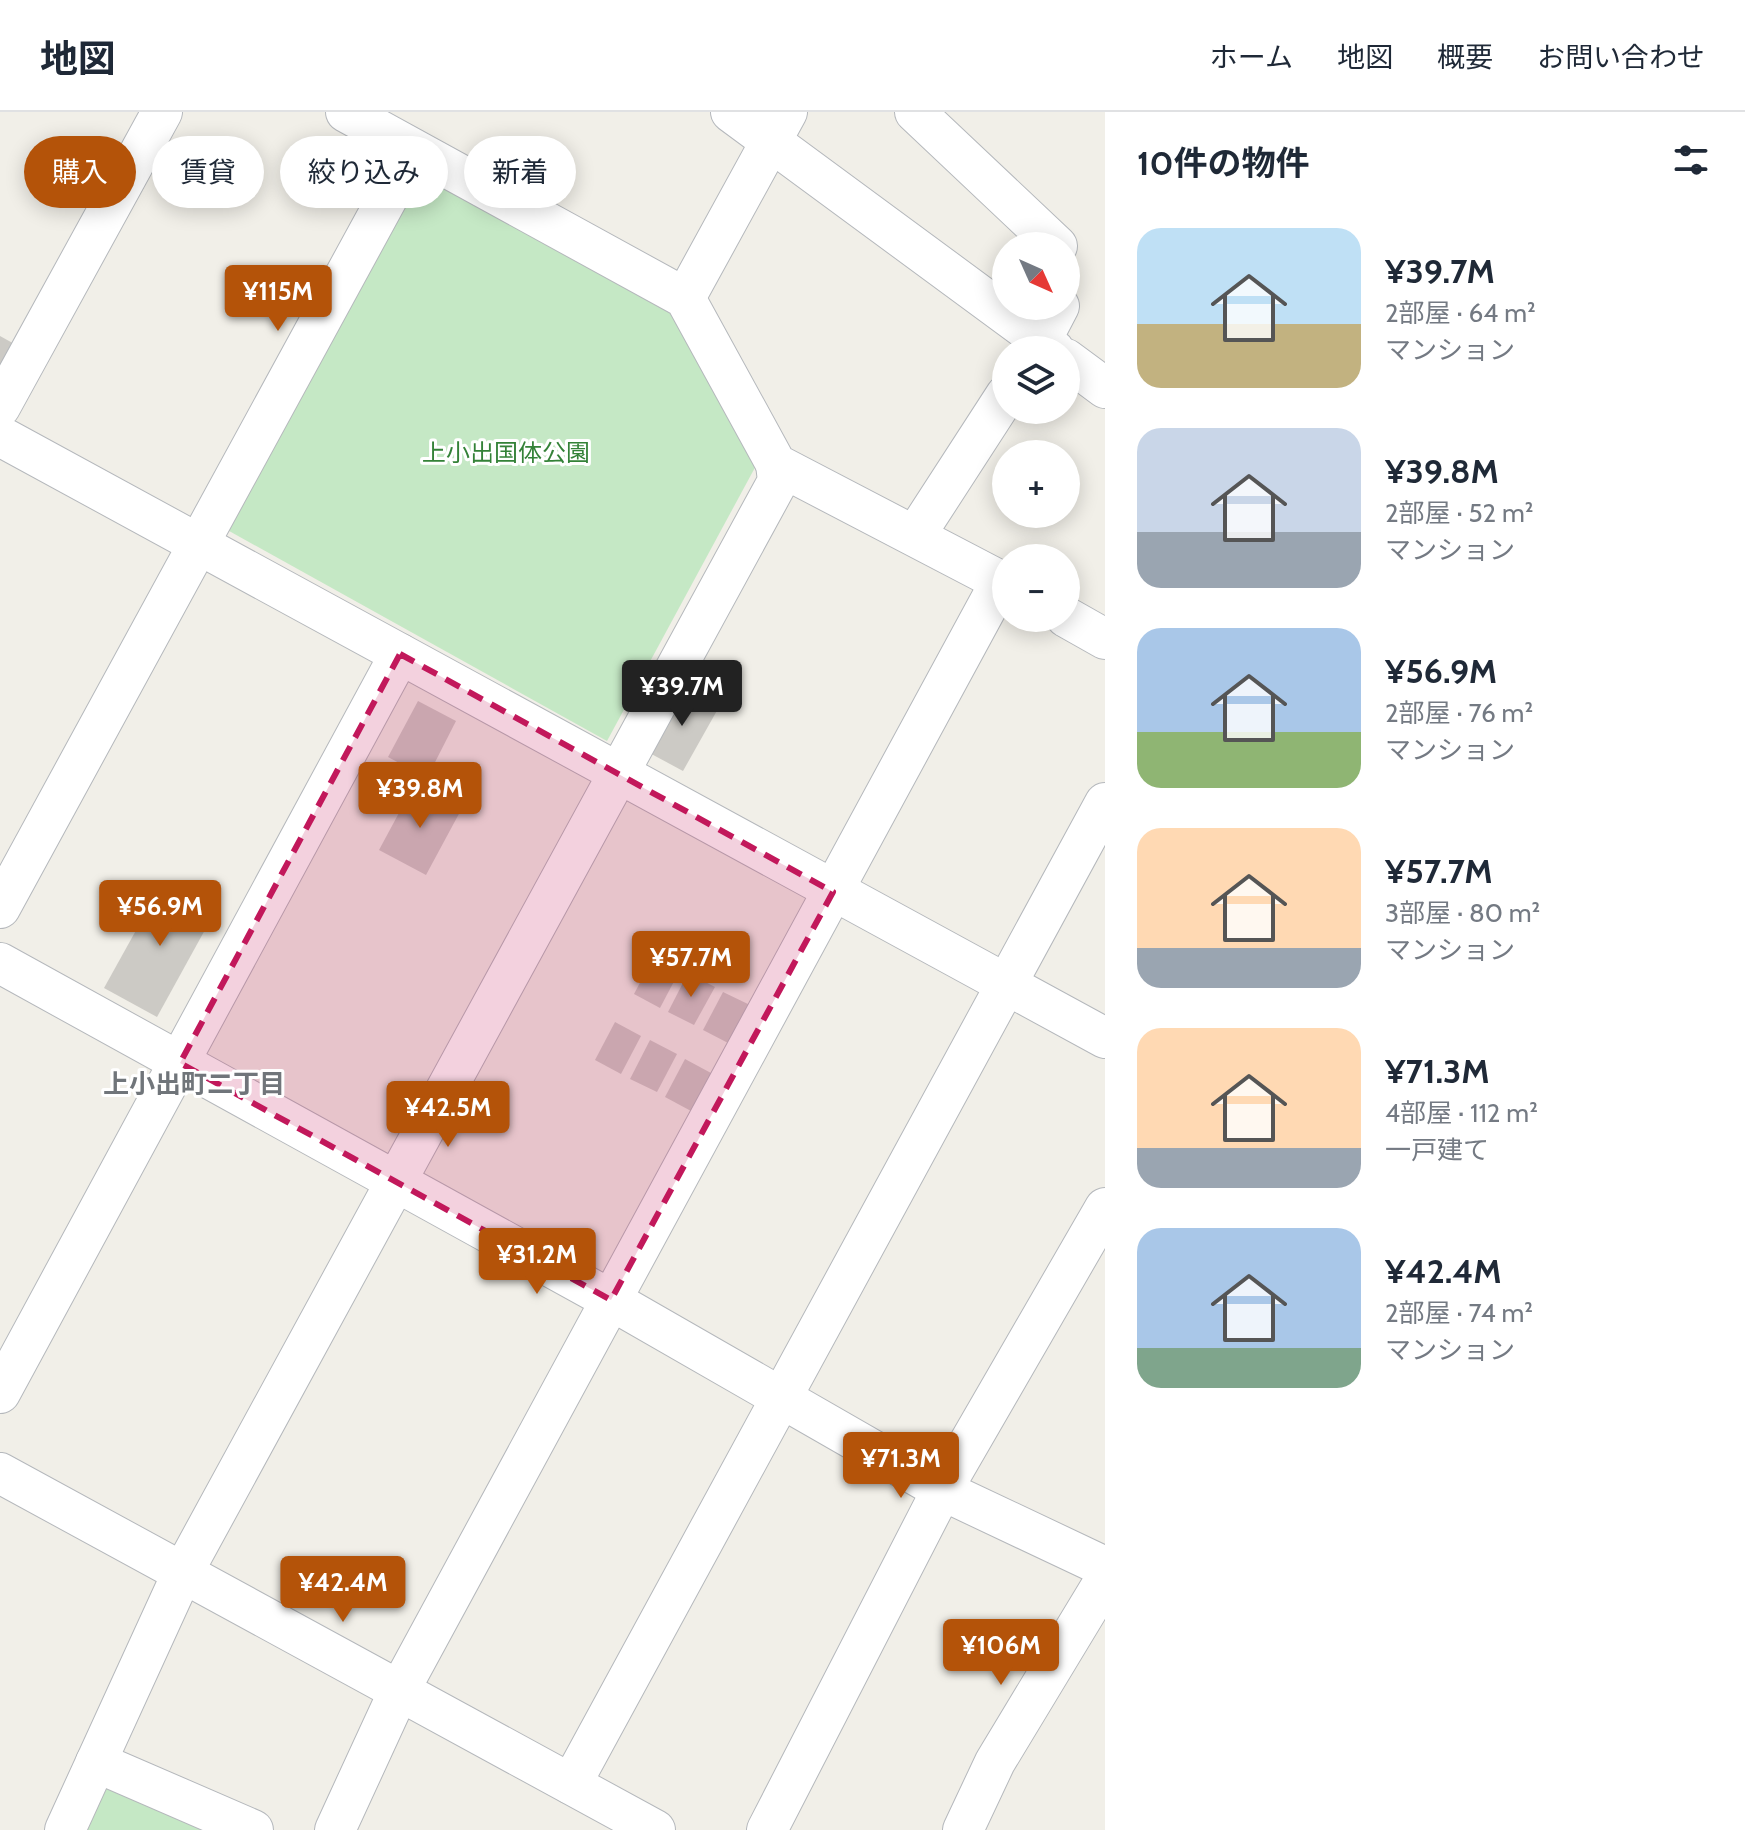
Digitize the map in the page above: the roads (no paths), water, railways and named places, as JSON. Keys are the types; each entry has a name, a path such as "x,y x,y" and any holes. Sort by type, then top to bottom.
{"street":[{"path":"0,407 162,112"},
{"path":"346,112 387,136"},
{"path":"731,112 778,127 1045,336"},
{"path":"915,112 1042,232"},
{"path":"685,298 778,127"},
{"path":"65,1830 183,1572 616,773 778,481 776,464 685,298 448,170"},
{"path":"0,908 382,208"},
{"path":"1080,366 1105,388"},
{"path":"916,534 992,417"},
{"path":"0,436 1105,1038"},
{"path":"776,464 916,534 992,576"},
{"path":"335,1830 399,1691 992,605"},
{"path":"1080,625 1105,639"},
{"path":"0,1393 400,654"},
{"path":"571,1784 1105,803"},
{"path":"0,963 611,1300 942,1490 1105,1567"},
{"path":"767,1830 942,1490 1105,1208"},
{"path":"0,1473 571,1784 646,1828"},
{"path":"963,1830 1002,1749 1105,1580"},
{"path":"96,1762 253,1830"}],"district":[{"name":"上小出町二丁目","path":"194,1084"}],"park label":[{"name":"上小出国体公園","path":"506,452"}]}
